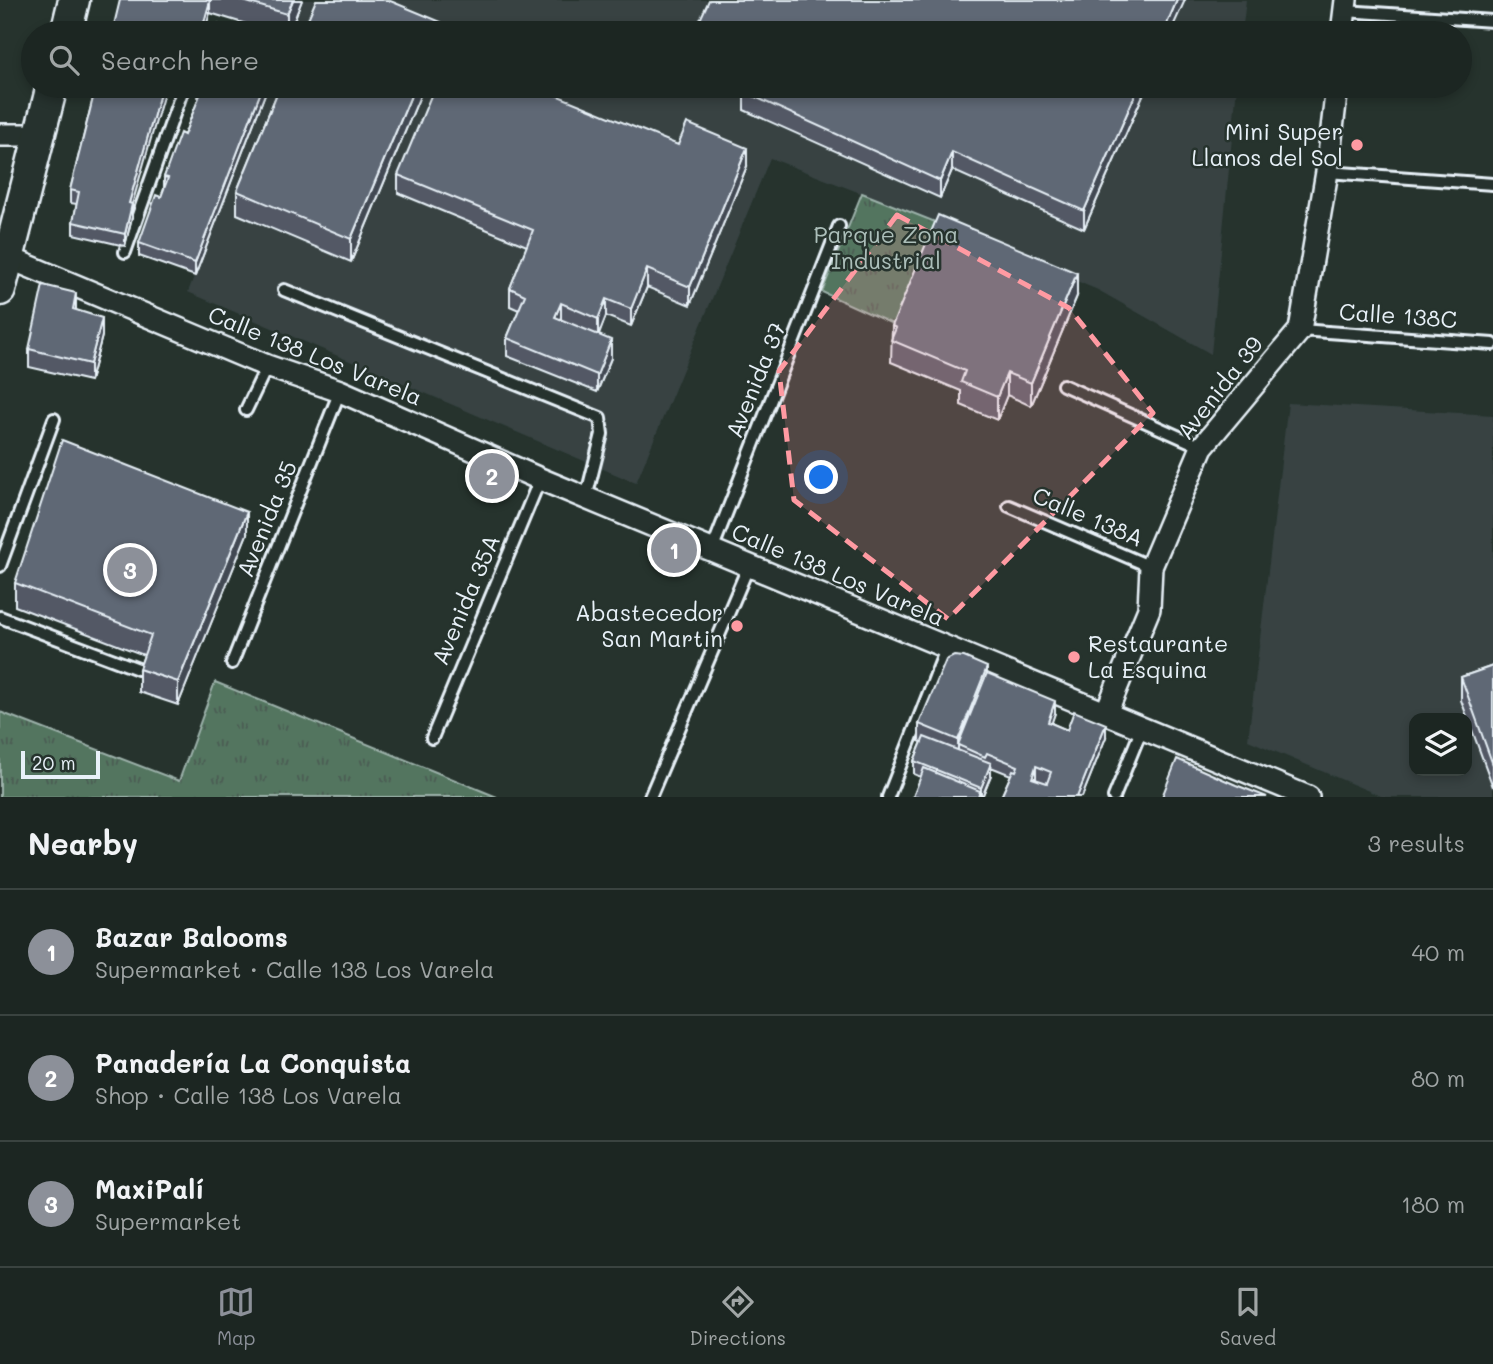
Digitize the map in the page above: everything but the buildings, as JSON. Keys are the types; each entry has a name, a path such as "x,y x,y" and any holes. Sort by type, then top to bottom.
{"main road":[{"path":"53,21 58,0"},
{"path":"69,21 74,0"},
{"path":"0,290 13,135 31,98"},
{"path":"3,251 48,98"}],"street":[{"path":"1300,330 1327,172 1335,98"},
{"name":"Calle 138 Los Varela","path":"3,251 267,366 340,391 540,479 1308,797"},
{"name":"Avenida 39","path":"1106,713 1149,609 1152,567 1202,447 1300,330"}],"lane":[{"path":"1345,6 1493,21"},
{"path":"125,252 180,98"},
{"path":"1327,172 1493,184"},
{"name":"Avenida 37","path":"712,550 839,226"},
{"path":"284,290 600,418 602,434 586,498"},
{"name":"Calle 138C","path":"1300,330 1493,344"},
{"path":"246,410 267,366"},
{"path":"1062,385 1202,447"},
{"name":"Avenida 35","path":"232,663 340,391"},
{"path":"0,566 2,552 54,419"},
{"name":"Avenida 35A","path":"432,738 540,479"},
{"name":"Calle 138A","path":"1009,506 1152,567"},
{"path":"650,797 749,565"},
{"path":"0,617 138,669"},
{"path":"888,797 946,649"},
{"path":"1114,797 1142,727"}],"highlighted area":[{"path":"897,215 1069,308 1153,413 948,619 794,500 779,371"}],"shaded area":[{"path":"302,0 1246,0 1243,21 294,21"},
{"path":"263,98 1236,98 1211,354 1098,290 943,225 770,158 636,483 188,292"},
{"path":"1288,403 1493,415 1493,797 1383,797 1248,740"}],"green space":[{"name":"Parque Zona Industrial","path":"862,193 943,225 899,327 822,292"},
{"path":"215,682 497,797 0,797 0,712 179,781"}],"place":[{"name":"Mini Super Llanos del Sol","path":"1357,145"},
{"name":"Panadería La Conquista","path":"492,476"},
{"name":"Bazar Balooms","path":"674,550"},
{"name":"MaxiPalí","path":"130,570"},
{"name":"Abastecedor San Martin","path":"737,626"},
{"name":"Restaurante La Esquina","path":"1074,657"}]}
